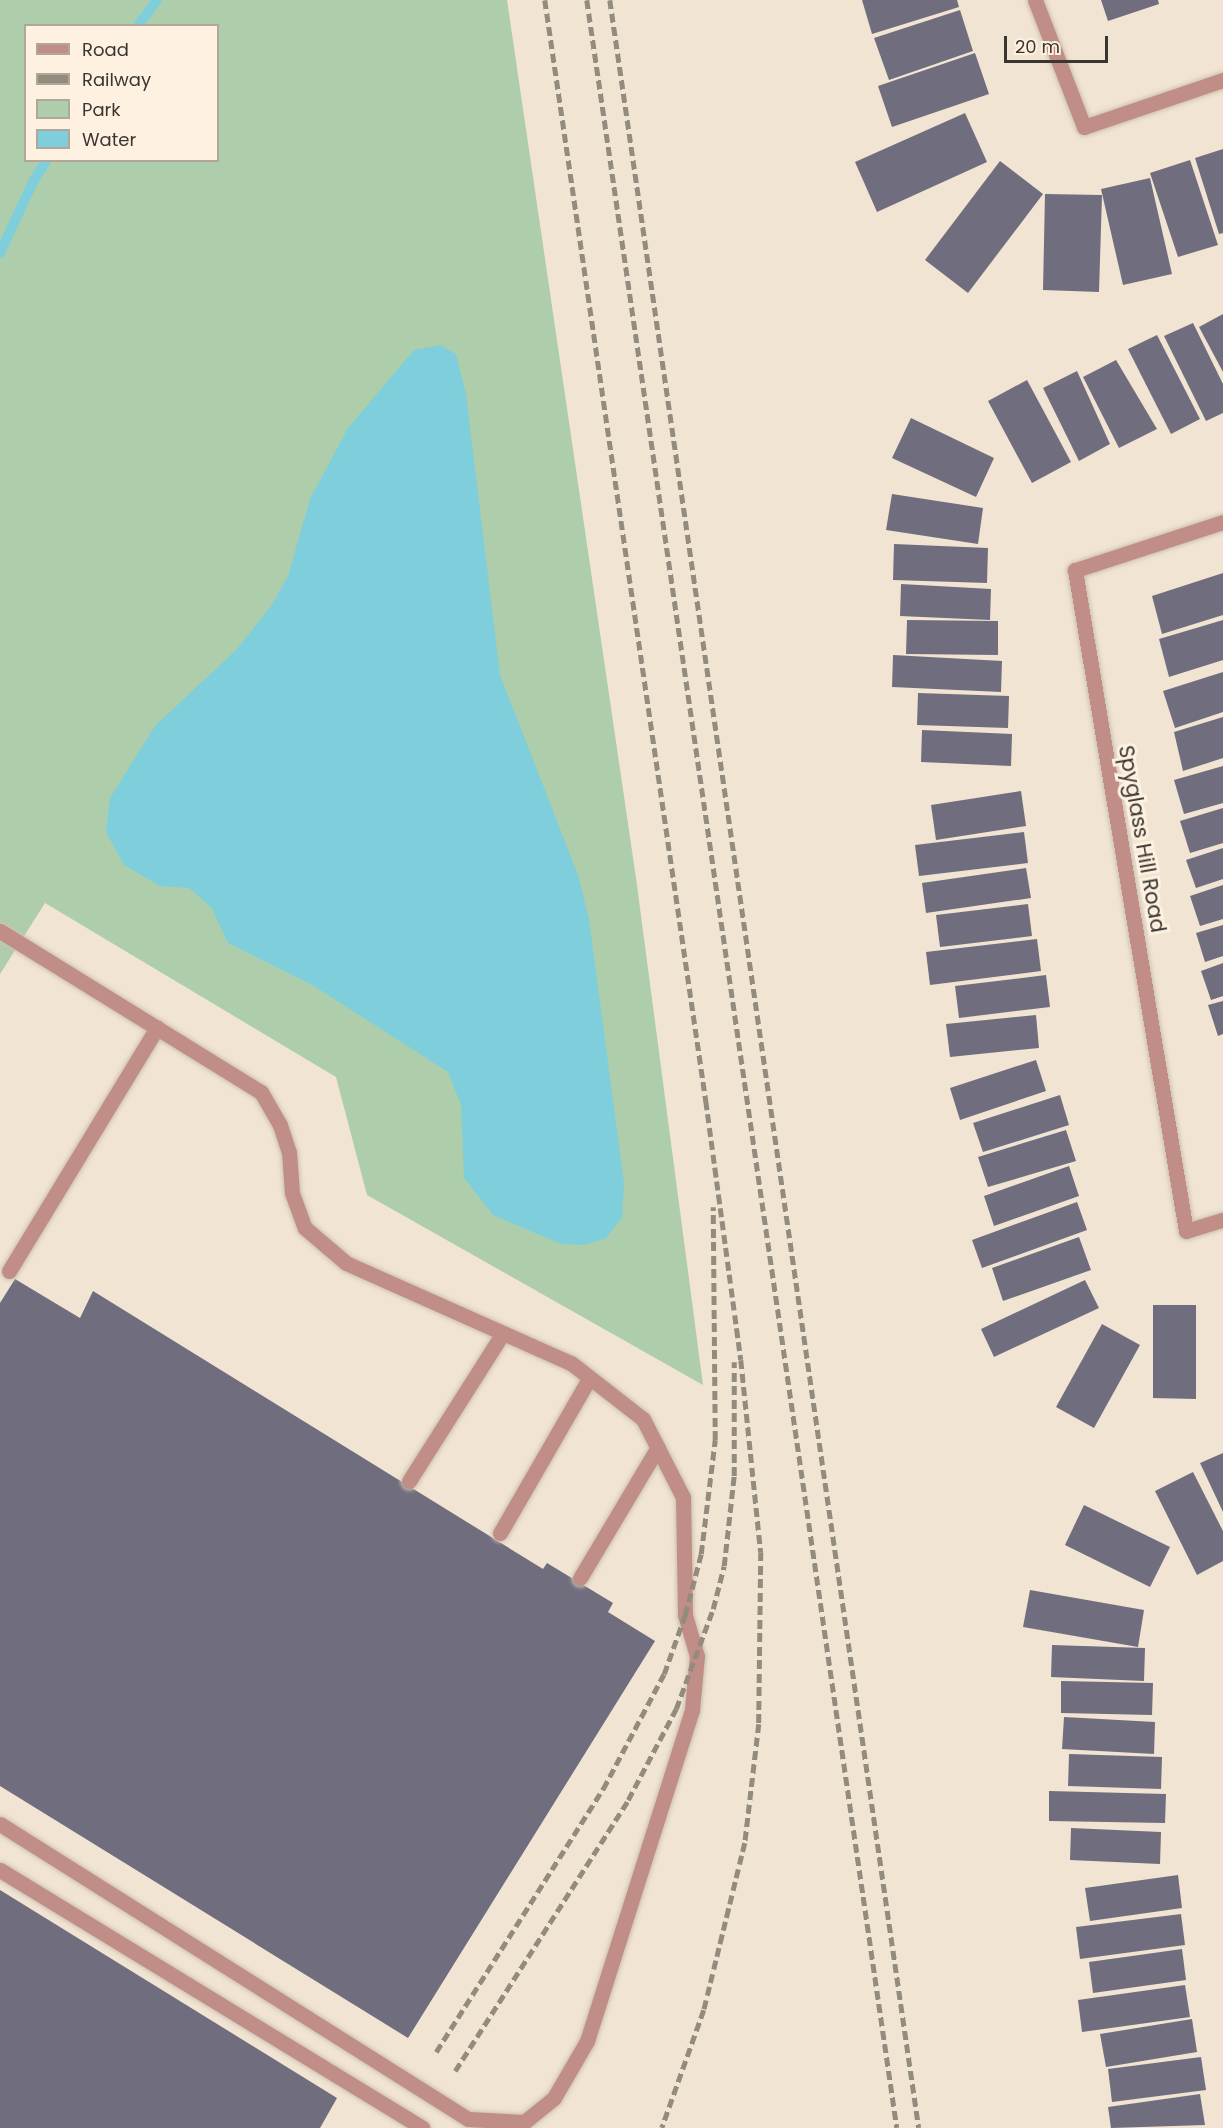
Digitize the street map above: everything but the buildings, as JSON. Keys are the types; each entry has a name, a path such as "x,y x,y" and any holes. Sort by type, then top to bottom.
{"street":[{"path":"1035,0 1084,127 1223,80"},
{"name":"Spyglass Hill Road","path":"1223,522 1075,570 1186,1231 1223,1220"},
{"path":"0,931 261,1092 280,1125 289,1152 292,1193 305,1228 346,1263 571,1363 643,1419 683,1497 686,1615 697,1656 692,1710 587,2041 554,2098 524,2122 468,2119 0,1824"},
{"path":"9,1271 158,1028"},
{"path":"408,1481 503,1333"},
{"path":"500,1533 589,1379"},
{"path":"580,1578 658,1447"},
{"path":"0,1870 422,2128"}],"green space":[{"path":"0,0 507,0 636,878 703,1385 367,1195 336,1077 45,903 0,974"}],"water":[{"path":"440,345 456,354 466,394 500,675 578,875 589,919 624,1184 622,1218 605,1239 584,1245 561,1244 493,1215 464,1178 461,1105 448,1072 314,986 228,943 211,907 189,888 160,886 124,865 106,832 110,798 155,726 237,649 271,606 288,576 310,499 348,428 414,350"}],"waterway":[{"path":"139,24 157,0"},
{"path":"0,253 33,182 46,162"}],"railway":[{"path":"545,0 706,1101 741,1360 761,1552 759,1724 745,1843 704,2010 662,2128"},
{"path":"587,0 897,2128"},
{"path":"610,0 919,2128"},
{"path":"436,2052 603,1789 664,1674 685,1615 701,1554 715,1440 713,1207"},
{"path":"455,2071 628,1800 676,1709 713,1609 724,1566 734,1476 734,1362"}]}
